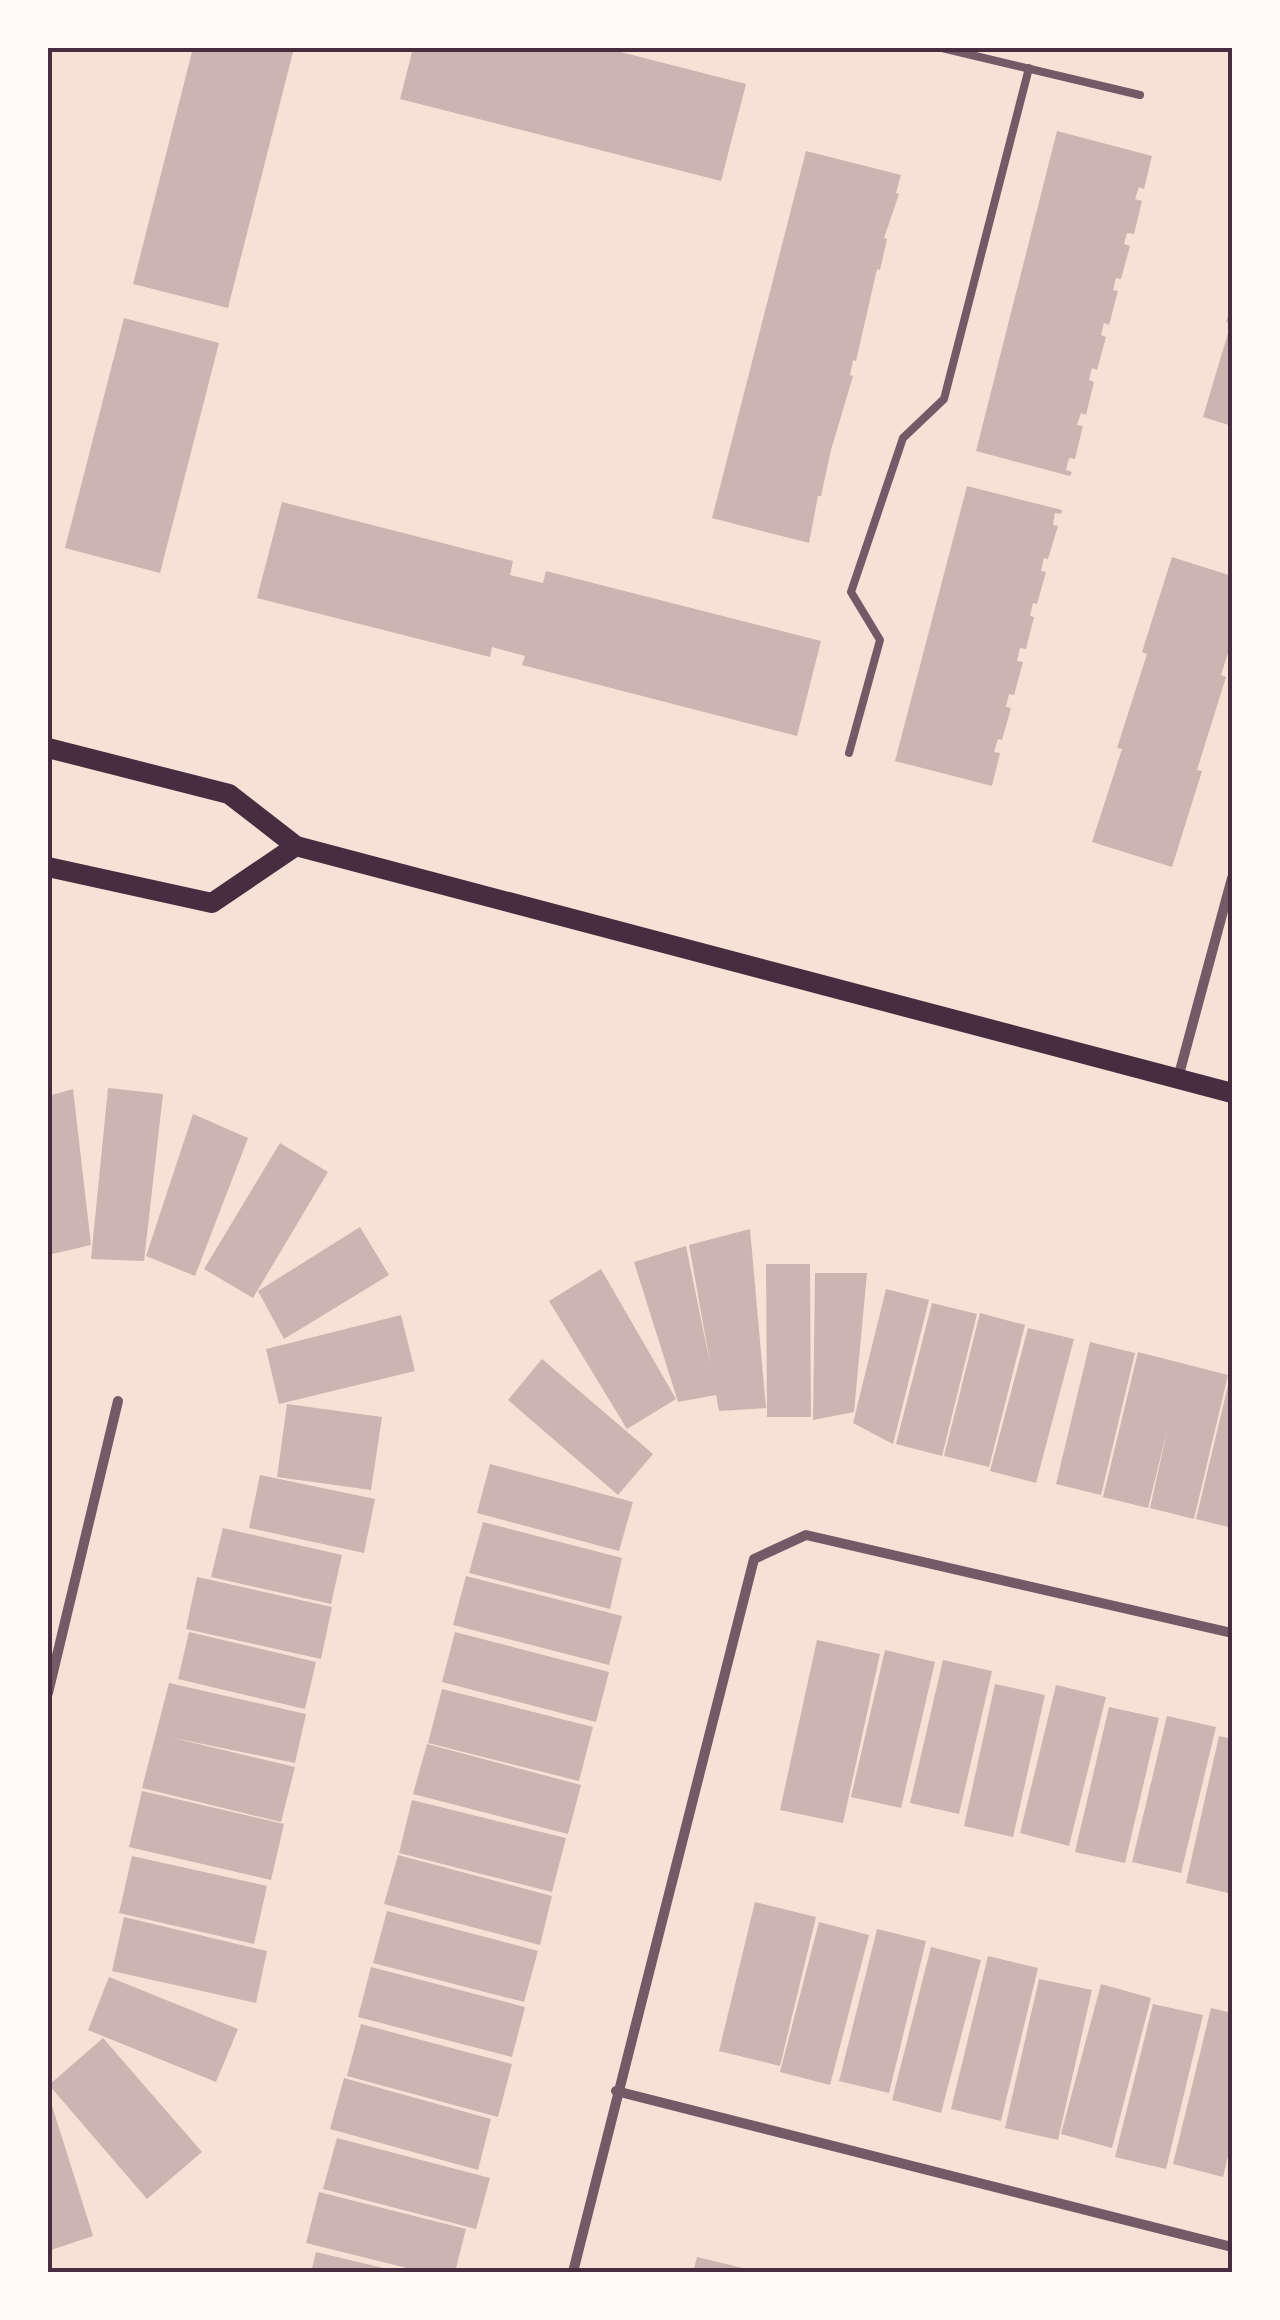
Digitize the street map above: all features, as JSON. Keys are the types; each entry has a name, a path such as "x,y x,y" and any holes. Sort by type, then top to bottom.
{"main road":[{"path":"48,748 229,794 296,846 1232,1093"},
{"path":"48,866 212,903 296,846"}],"street":[{"path":"1178,1079 1232,878"},
{"path":"48,1693 118,1401"},
{"path":"572,2272 754,1559 806,1535 1232,1634"},
{"path":"616,2091 1232,2246"}],"lane":[{"path":"942,48 1140,95"},
{"path":"849,753 880,640 851,592 903,438 944,399 1029,68"}],"building":[{"path":"193,48 294,48 228,308 133,284"},
{"path":"413,48 605,48 746,84 721,181 400,99"},
{"path":"1057,131 1152,156 1144,189 1139,187 1135,199 1142,201 1134,234 1127,233 1124,244 1130,246 1121,279 1116,278 1113,290 1118,291 1109,325 1104,323 1101,335 1106,337 1097,370 1092,368 1089,380 1094,382 1086,415 1081,413 1077,425 1083,426 1075,459 1069,458 1066,470 1072,472 1070,476 976,451"},
{"path":"806,151 901,175 809,543 712,518"},
{"path":"1232,305 1232,426 1203,417 1231,323 1226,322"},
{"path":"124,318 219,343 160,573 65,548"},
{"path":"967,486 1062,510 1061,514 1055,513 1053,525 1058,526 1048,559 1044,558 1041,571 1046,572 1037,604 1033,603 1030,616 1034,617 1026,649 1020,648 1017,661 1023,662 1014,695 1009,694 1006,707 1011,708 1002,740 998,739 994,752 1000,753 992,786 895,761"},
{"path":"282,502 513,561 510,575 543,583 546,571 821,641 797,736 522,665 525,656 492,647 490,657 257,598"},
{"path":"1172,557 1232,576 1232,640 1221,675 1226,677 1197,770 1202,771 1172,867 1092,842 1122,749 1117,748"},
{"path":"108,1088 163,1094 144,1261 91,1259"},
{"path":"73,1089 91,1245 48,1255 48,1096"},
{"path":"193,1114 248,1138 195,1276 146,1256"},
{"path":"280,1143 328,1172 253,1298 204,1269"},
{"path":"360,1227 389,1275 284,1339 258,1291"},
{"path":"750,1229 766,1408 719,1411 716,1395 678,1402 634,1262 686,1246 711,1368 689,1245"},
{"path":"766,1264 810,1264 811,1417 767,1417"},
{"path":"601,1269 676,1399 627,1429 549,1301"},
{"path":"815,1273 867,1273 854,1412 813,1420"},
{"path":"886,1289 929,1300 893,1444 853,1423"},
{"path":"932,1303 977,1314 942,1456 896,1444"},
{"path":"980,1313 1025,1325 989,1467 944,1456"},
{"path":"401,1315 415,1371 279,1404 266,1349"},
{"path":"1028,1328 1074,1339 1036,1483 990,1471"},
{"path":"1090,1342 1135,1353 1101,1495 1056,1484"},
{"path":"1138,1352 1228,1375 1194,1519 1150,1508 1168,1427 1148,1508 1103,1497"},
{"path":"542,1359 653,1454 618,1495 508,1400"},
{"path":"1232,1373 1232,1528 1196,1519"},
{"path":"287,1404 382,1417 371,1490 277,1477"},
{"path":"490,1464 633,1502 619,1551 477,1513"},
{"path":"260,1475 375,1499 364,1553 249,1528"},
{"path":"483,1522 622,1558 610,1609 469,1573"},
{"path":"223,1528 342,1555 331,1604 211,1577"},
{"path":"466,1576 622,1616 609,1665 453,1625"},
{"path":"197,1577 332,1607 321,1659 186,1629"},
{"path":"189,1632 316,1662 305,1709 178,1679"},
{"path":"455,1632 609,1672 596,1722 442,1682"},
{"path":"817,1640 880,1654 843,1823 780,1810"},
{"path":"885,1650 935,1662 901,1808 851,1797"},
{"path":"943,1660 992,1671 959,1814 910,1803"},
{"path":"169,1683 306,1714 295,1763 169,1737 295,1767 281,1822 142,1788"},
{"path":"995,1684 1045,1695 1013,1837 964,1826"},
{"path":"1056,1685 1106,1697 1069,1846 1020,1833"},
{"path":"442,1689 593,1727 579,1781 428,1743"},
{"path":"1109,1707 1159,1718 1125,1863 1075,1852"},
{"path":"1167,1716 1216,1727 1181,1873 1132,1862"},
{"path":"1219,1736 1232,1739 1232,1894 1186,1883"},
{"path":"427,1744 581,1785 568,1834 413,1794"},
{"path":"142,1791 284,1824 271,1880 129,1847"},
{"path":"412,1800 566,1838 552,1892 399,1853"},
{"path":"398,1855 552,1896 540,1945 384,1904"},
{"path":"132,1856 267,1886 254,1944 119,1913"},
{"path":"755,1902 816,1917 780,2066 719,2051"},
{"path":"387,1911 538,1951 524,2002 373,1963"},
{"path":"124,1917 267,1951 256,2003 112,1971"},
{"path":"819,1922 869,1935 830,2085 780,2072"},
{"path":"877,1929 926,1941 889,2093 839,2081"},
{"path":"931,1947 981,1960 941,2113 892,2100"},
{"path":"988,1956 1038,1968 1001,2121 951,2109"},
{"path":"371,1967 525,2007 512,2057 358,2017"},
{"path":"109,1977 238,2029 216,2082 88,2030"},
{"path":"1039,1979 1092,1990 1058,2140 1005,2128"},
{"path":"1101,1984 1151,1998 1112,2148 1061,2134"},
{"path":"1153,2004 1203,2015 1166,2169 1115,2157"},
{"path":"1211,2008 1232,2013 1232,2139 1223,2177 1173,2164"},
{"path":"361,2024 512,2064 498,2117 347,2076"},
{"path":"103,2038 202,2152 147,2199 49,2085"},
{"path":"344,2078 491,2119 478,2170 330,2129"},
{"path":"48,2093 93,2236 48,2251"},
{"path":"337,2138 490,2178 476,2229 323,2189"},
{"path":"319,2192 466,2229 455,2272 423,2272 306,2243"},
{"path":"316,2252 396,2271 396,2272 311,2272"},
{"path":"697,2257 755,2271 755,2272 693,2272"}]}
